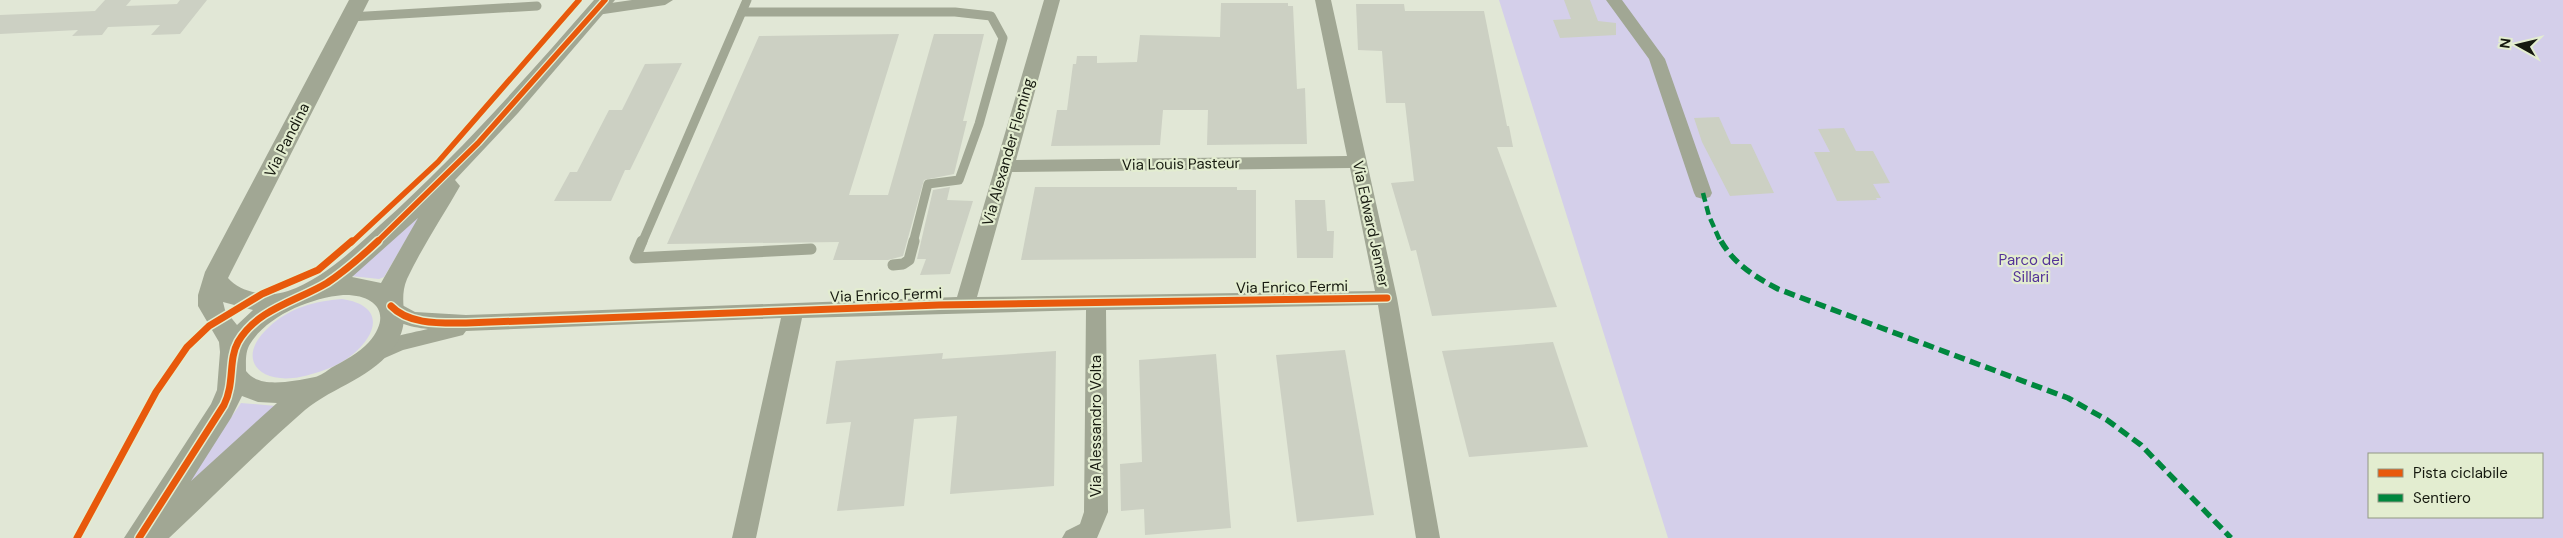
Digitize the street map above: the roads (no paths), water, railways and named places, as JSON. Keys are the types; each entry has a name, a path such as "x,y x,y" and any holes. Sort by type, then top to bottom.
{"street":[{"path":"139,538 221,412 231,390 233,362 241,337 257,321 294,299 322,286 339,274 467,156 601,5 666,0"},
{"name":"Via Alexander Fleming","path":"965,305 1052,0"},
{"name":"Via Edward Jenner","path":"1323,0 1387,298 1428,538"},
{"path":"1614,0 1650,46 1657,59 1703,193"},
{"name":"Via Pandina","path":"233,362 231,335 218,321 211,306 212,289 355,9"},
{"path":"149,538 306,394 359,364 375,350 386,336 393,318 390,304 392,286 467,156"},
{"name":"Via Louis Pasteur","path":"1004,166 1358,162"},
{"path":"216,280 228,293 260,301 294,299 321,289 351,286 375,291 390,304"},
{"name":"Via Enrico Fermi","path":"390,304 394,312 403,316 425,320 497,323 965,305 1387,298"},
{"name":"Via Alessandro Volta","path":"1074,538 1089,531 1096,512 1096,303"},
{"path":"744,538 793,312"},
{"name":"Via Enrico Fermi","path":"359,364 385,349 414,339 497,323"},
{"path":"233,362 245,386 270,392 306,388 331,380"}],"lane":[{"path":"747,0 635,258 811,249"},
{"path":"355,9 537,6"},
{"path":"742,12 956,12 991,16 1003,38 979,124 959,180 928,184 909,260 903,264 893,265"}],"park label":[{"name":"Parco dei Sillari","path":"2031,268"}]}
